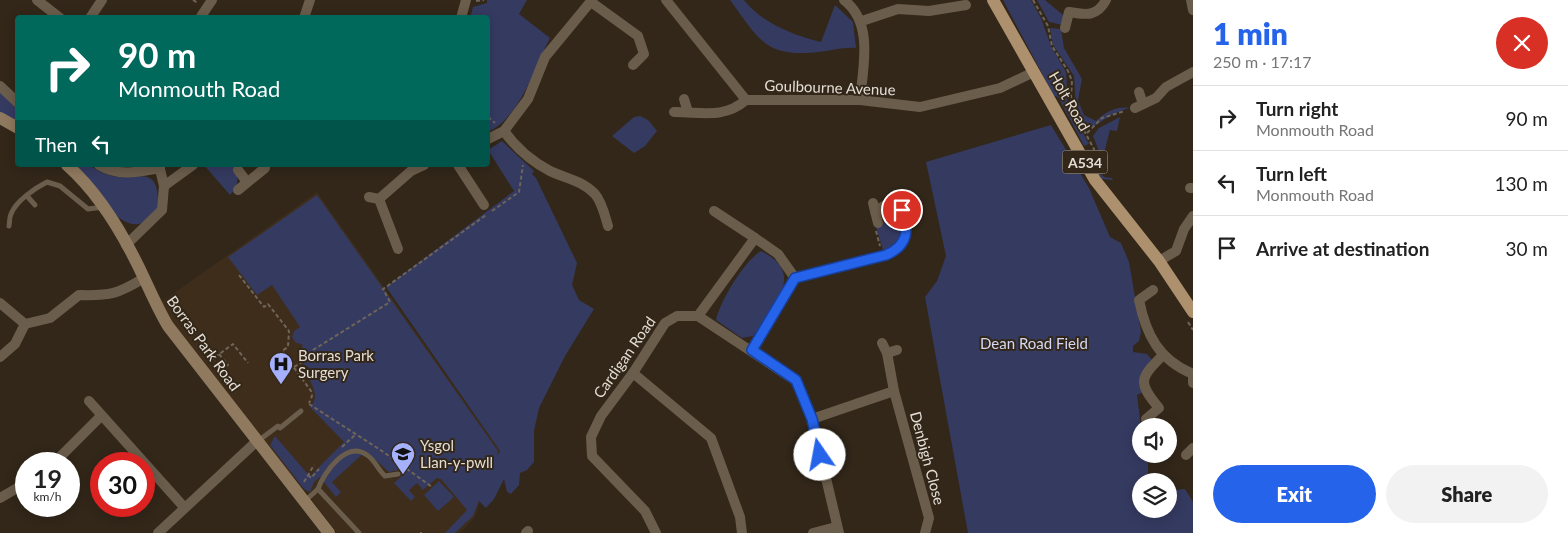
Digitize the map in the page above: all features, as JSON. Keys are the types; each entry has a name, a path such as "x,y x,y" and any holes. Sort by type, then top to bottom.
{"main road":[{"name":"Holt Road","path":"993,0 1095,180 1159,261 1193,312"}],"street":[{"path":"36,0 56,15"},
{"path":"92,15 102,0"},
{"path":"202,15 212,0"},
{"path":"305,15 310,0"},
{"path":"462,15 466,0"},
{"name":"Goulbourne Avenue","path":"666,0 746,100 860,100 920,107 1000,88 1034,72"},
{"path":"844,0 852,6 862,21 864,56 860,100"},
{"path":"1065,28 1064,10 1090,15 1099,10 1106,0"},
{"path":"1191,0 1193,10"},
{"path":"490,137 504,130 528,99 545,57 591,1 638,36 644,54 633,65"},
{"path":"862,21 898,8 929,12 953,5 966,6"},
{"path":"1139,92 1139,106 1156,98 1166,87 1193,72"},
{"path":"0,86 15,100"},
{"path":"684,99 688,112"},
{"path":"674,112 724,113 735,110 746,100"},
{"path":"0,118 15,126"},
{"path":"504,130 525,155 552,172 562,174 595,194 608,226"},
{"name":"Borras Park Road","path":"69,167 91,188 103,207 126,244 156,306 168,326 329,533"},
{"path":"102,167 110,172 130,174 159,167 164,186 162,210 126,244"},
{"path":"164,186 191,167"},
{"path":"238,190 265,167"},
{"path":"398,249 374,198 420,167"},
{"path":"459,167 484,205"},
{"path":"238,170 247,182"},
{"path":"752,350 795,278 883,256 899,249 905,237 907,223 902,210 886,205 874,207 878,223"},
{"path":"714,211 778,254 795,278"},
{"path":"1159,261 1176,251 1184,229 1193,216"},
{"path":"755,238 698,316 796,380 812,419 837,530 813,533"},
{"path":"0,357 15,344 25,324 50,318 79,295 101,295 121,292 144,278"},
{"path":"1153,290 1139,300 1144,325 1163,355 1177,367 1193,373 1193,383"},
{"path":"0,304 25,324"},
{"name":"Cardigan Road","path":"656,533 645,511 592,456 591,437 601,416 633,373 665,323 677,316 698,316"},
{"name":"Denbigh Close","path":"888,349 894,391 929,518 925,533"},
{"path":"1147,418 1159,408 1146,392 1142,382 1146,372 1163,355"},
{"path":"633,373 711,438 740,518 742,533"},
{"path":"812,419 894,391"},
{"path":"89,401 184,507"},
{"path":"65,452 101,416"},
{"path":"158,533 257,441"},
{"path":"0,498 15,489"}],"lane":[{"path":"9,226 11,213 27,196 42,185 52,182 88,208 103,207"},
{"path":"27,196 35,205"},
{"path":"257,441 278,426 280,428 301,411"},
{"path":"301,497 318,489 325,474 350,452 366,453 385,476 398,474"},
{"path":"318,489 359,533"}],"path":[{"path":"1033,0 1048,26 1052,46 1072,81 1071,96 1073,110 1087,133 1094,149 1093,155"},
{"path":"1087,133 1102,118 1139,106"},
{"path":"294,367 308,358 313,350 390,302 383,289 519,192 525,155"},
{"path":"878,223 874,225 883,256"},
{"path":"238,275 264,307 268,304 290,331 288,347 282,351 311,391 312,396 309,403 301,411"},
{"path":"200,368 233,344 248,363"},
{"path":"219,354 228,364 223,368"},
{"path":"309,403 432,488"},
{"path":"301,497 314,465"}],"shaded area":[{"path":"317,192 500,451 481,496 475,517 460,533 337,533 303,488 264,444 157,305"}],"green space":[{"path":"487,0 527,0 519,14 550,38 518,104 499,125 490,131 490,15 471,15 473,7 487,3"},
{"path":"730,0 744,0 769,22 800,36 821,42 835,5 853,22 856,48 800,53 786,52 774,48 756,35"},
{"path":"1003,0 1031,0 1041,18 1051,46 1066,72 1068,105 1089,144 1084,146 1058,97 1054,96"},
{"path":"1037,0 1045,0 1063,15 1063,25 1049,22"},
{"path":"1050,28 1061,29 1064,48 1082,79 1078,100 1084,115 1096,121 1111,110 1129,108 1113,114 1091,128 1085,126 1076,109 1074,76 1053,45"},
{"path":"0,92 15,107 15,121 0,114"},
{"path":"640,116 648,120 657,131 645,146 634,153 612,136 634,117"},
{"path":"1120,117 1117,131 1110,130 1099,172 1104,177 1112,178 1113,180 1102,179 1096,170 1099,151 1093,136 1099,128"},
{"name":"Dean Road Field","path":"1051,125 1089,188 1110,237 1121,243 1129,262 1141,332 1139,341 1133,346 1133,352 1147,354 1153,361 1143,392 1137,395 1140,418 1132,418 1132,463 1148,463 1148,473 1132,473 1132,518 1177,518 1177,490 1185,489 1193,502 1193,533 968,533 925,297 937,281 946,256 926,162"},
{"path":"502,141 534,171 532,174 536,178 577,263 572,285 579,300 594,309 565,356 539,408 534,431 534,462 527,470 520,473 519,485 511,494 507,492 504,479 494,499 486,508 479,501 473,516 455,533 445,533 467,510 441,479 437,478 423,490 417,483 409,490 415,497 411,501 394,483 405,473 402,469 389,472 366,451 332,482 341,492 336,497 320,477 314,482 310,492 304,489 270,445 275,436 307,473 311,475 344,442 310,407 315,396 308,377 314,372 298,359 304,356 302,344 296,343 292,337 294,331 300,327 272,285 257,295 228,257 317,195 498,451 497,456 500,451 386,287 514,191 490,153 490,149"},
{"path":"78,167 91,167 118,177 144,176 150,178 155,183 158,208 149,218 141,224 131,224 119,218"},
{"path":"206,167 237,167 235,169 237,177 236,186 230,195"},
{"path":"887,215 896,217 901,235 900,241 884,253 876,227 883,225 884,217"},
{"path":"761,251 775,260 782,270 784,280 782,291 753,336 742,338 716,320 722,302 734,282 748,263"},
{"path":"439,481 454,497 438,511 424,495"}],"place":[{"name":"Borras Park Surgery","path":"281,385"},
{"name":"Ysgol Llan-y-pwll","path":"403,475"}],"route":[{"path":"820,455 812,419 796,380 752,350 795,278 886,255 899,249 905,237 907,223 902,210"}]}
